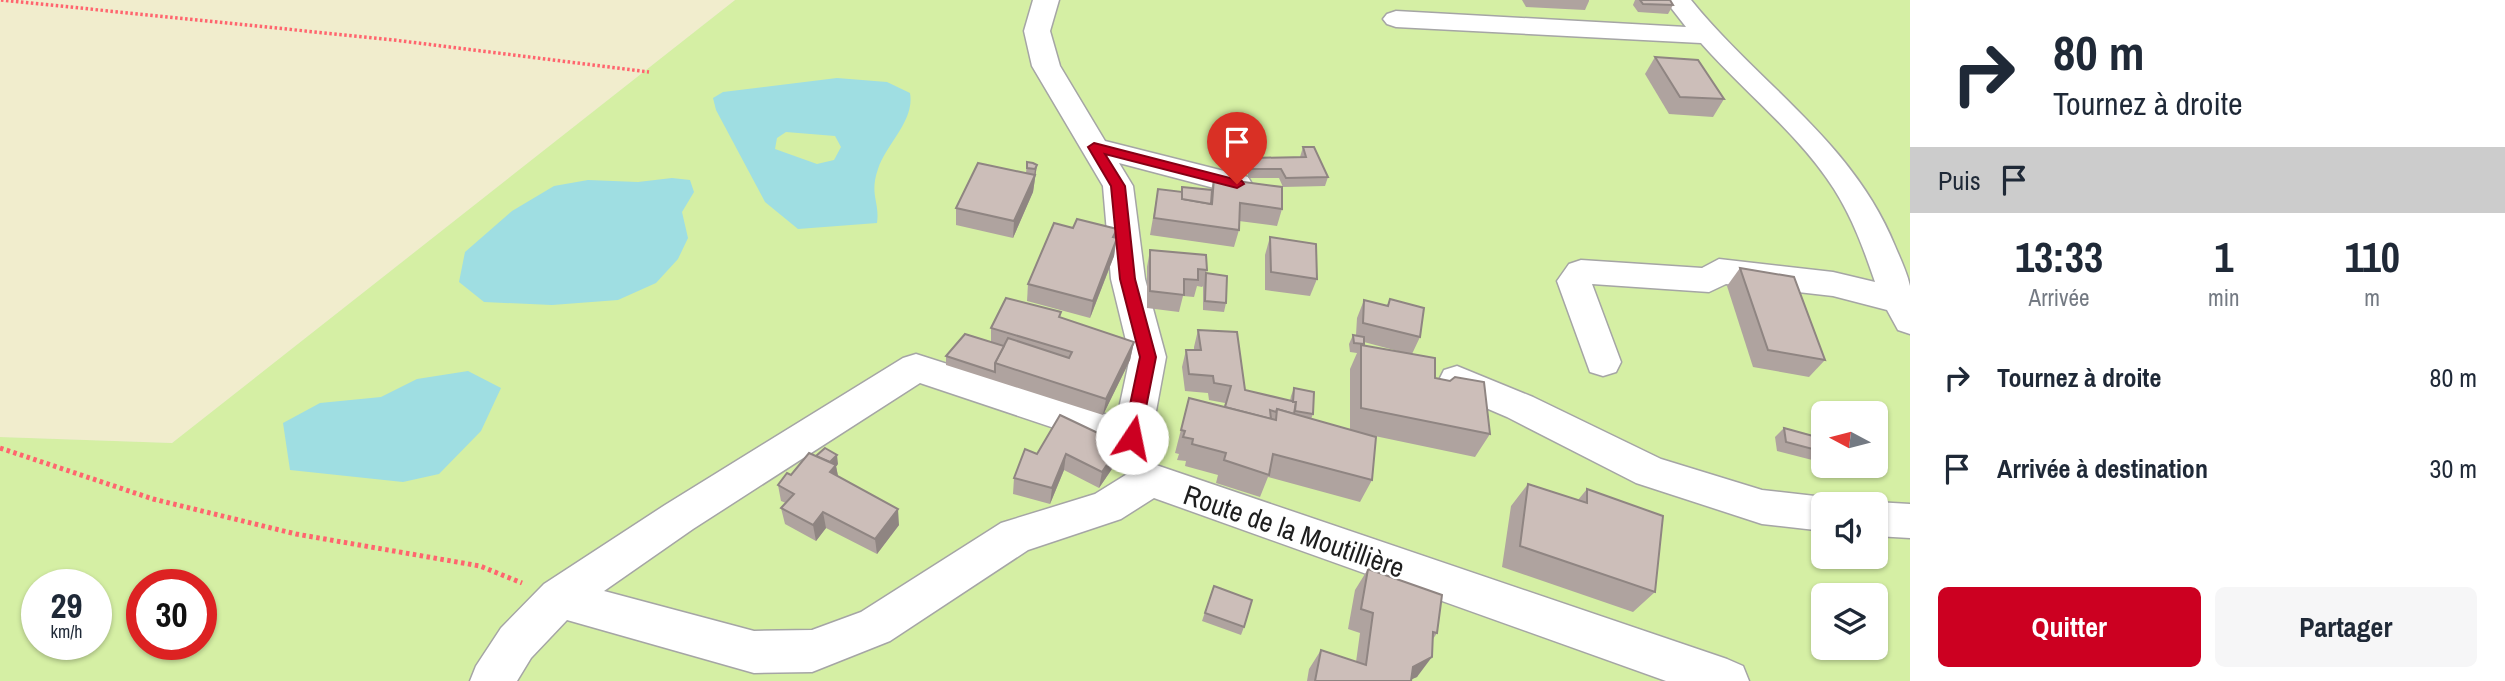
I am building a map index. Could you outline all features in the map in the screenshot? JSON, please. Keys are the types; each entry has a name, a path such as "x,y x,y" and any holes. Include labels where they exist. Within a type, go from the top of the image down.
{"street":[{"path":"559,598 754,652 812,651 874,627 1015,536 1107,507 1150,481 1132,438 1148,357 1128,279 1118,186 1046,66 1037,31 1046,0"},
{"path":"1678,0 1707,36 1797,124 1835,169 1871,227 1904,311"},
{"path":"1396,19 1707,36"},
{"path":"1094,147 1237,184"},
{"path":"1603,362 1574,281 1581,272 1709,280 1719,271 1833,284 1904,311"},
{"path":"492,681 516,643 559,598 679,517 916,368 1132,438"},
{"path":"1457,380 1520,407 1650,472 1762,507 1811,512"},
{"name":"Route de la Moutillière","path":"1150,481 1727,681"},
{"path":"1888,520 1910,522"}],"path":[{"path":"1,0 394,40 649,72"},
{"path":"0,448 179,505 296,534 480,566 559,598"}],"shaded area":[{"path":"0,0 735,0 172,443 0,437"}],"green space":[{"path":"735,0 1910,0 1910,681 0,681 0,437 172,443"}],"water":[{"path":"837,78 887,82 910,93 904,123 882,160 875,178 877,223 798,229 765,202 716,110 713,98 723,92","holes":["786,132 835,136 841,147 834,160 817,164 775,149 777,138"]},
{"path":"672,178 690,180 694,192 682,212 688,238 678,259 656,283 618,300 552,305 484,302 459,282 465,252 512,211 554,186 588,180 638,182"},
{"path":"468,371 501,388 481,431 439,474 403,482 290,470 283,423 320,403 381,397 417,379"}],"building":[{"path":"1640,0 1670,0 1673,5 1643,4"},
{"path":"1655,57 1698,60 1724,99 1680,97"},
{"path":"1303,147 1314,147 1328,177 1286,178 1281,169 1251,169 1250,158 1306,157"},
{"path":"1027,162 1037,165 1035,169 1027,168"},
{"path":"978,163 1035,175 1014,221 956,208"},
{"path":"1214,178 1282,187 1282,209 1240,203 1239,230 1154,218 1158,189 1183,192 1182,199 1212,204"},
{"path":"1182,187 1212,190 1211,204 1182,199"},
{"path":"1077,219 1117,229 1113,237 1117,238 1093,301 1028,284 1054,223 1073,228"},
{"path":"1270,237 1316,244 1317,279 1271,272"},
{"path":"1150,250 1206,255 1207,270 1198,269 1198,280 1184,279 1184,295 1150,291"},
{"path":"1740,268 1794,277 1825,360 1768,350"},
{"path":"1206,273 1227,276 1226,303 1205,301"},
{"path":"1006,298 1061,312 1059,317 1134,342 1106,399 995,363 1008,338 1069,358 1072,352 991,328"},
{"path":"1390,299 1424,308 1420,337 1363,323 1364,300 1388,306"},
{"path":"1198,330 1237,332 1245,390 1296,402 1294,414 1277,409 1276,412 1270,410 1271,419 1225,407 1231,386 1214,383 1213,376 1189,374 1186,350 1201,350"},
{"path":"965,334 1004,346 995,363 995,372 946,356"},
{"path":"1353,335 1364,337 1364,344 1354,343"},
{"path":"1361,345 1435,358 1435,378 1450,381 1455,377 1484,382 1490,434 1361,408"},
{"path":"1294,388 1314,392 1313,414 1295,411"},
{"path":"1189,398 1276,420 1277,409 1376,437 1372,480 1273,454 1269,475 1224,460 1226,453 1192,444 1193,439 1183,437 1185,431 1181,430"},
{"path":"1060,415 1121,444 1102,472 1066,454 1052,488 1014,478 1025,449 1037,454"},
{"path":"1784,428 1811,435 1811,449 1786,442"},
{"path":"825,448 837,455 830,462 816,456"},
{"path":"809,453 836,465 830,472 898,509 875,539 823,512 813,525 781,508 794,494 778,485 787,473 791,475"},
{"path":"1528,484 1587,503 1587,489 1663,516 1655,592 1520,546"},
{"path":"1368,569 1442,595 1437,633 1433,632 1432,657 1413,667 1411,681 1315,681 1321,650 1366,665 1373,613 1361,609"},
{"path":"1214,586 1252,600 1244,627 1205,613"}],"route":[{"path":"1132,438 1148,357 1128,279 1118,186 1094,147 1237,184"}]}
